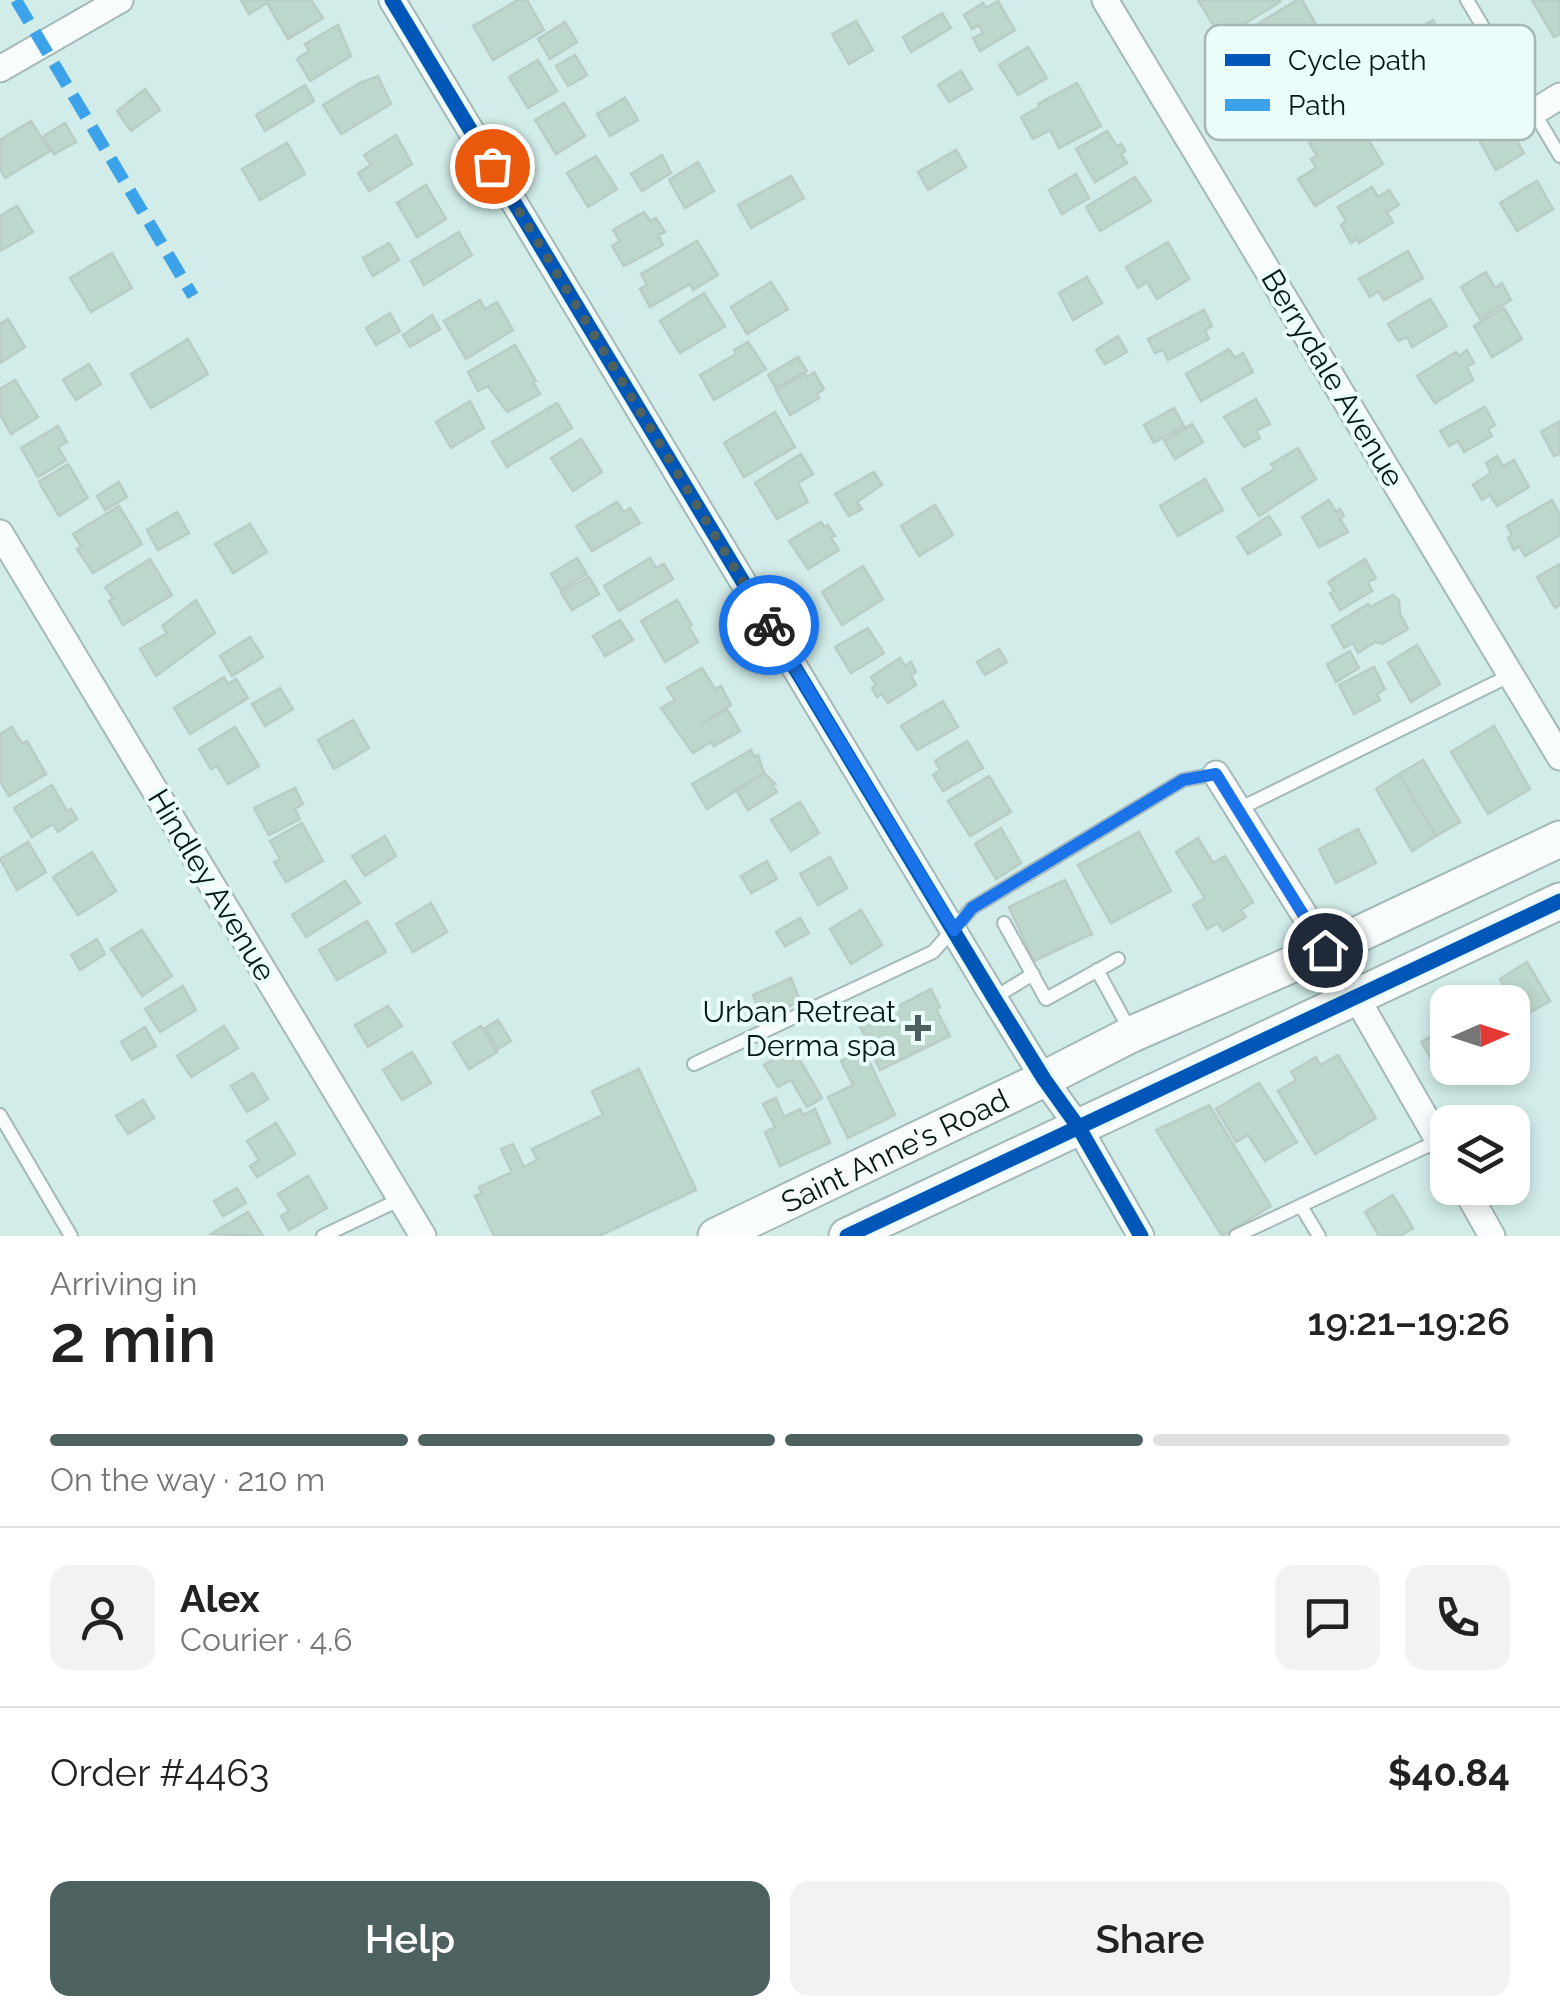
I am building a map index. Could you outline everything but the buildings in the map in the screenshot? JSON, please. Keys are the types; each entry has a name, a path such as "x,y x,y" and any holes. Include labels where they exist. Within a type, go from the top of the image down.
{"main road":[{"name":"Saint Anne's Road","path":"716,1236 1132,1034 1325,950 1560,838"},
{"name":"Saint Anne's Road","path":"848,1236 1560,901"}],"street":[{"path":"0,69 120,0"},
{"path":"392,0 994,998 1044,1080 1079,1128 1142,1236"},
{"name":"Berrydale Avenue","path":"1105,0 1560,757"},
{"path":"1535,111 1560,96"},
{"name":"Hindley Avenue","path":"0,533 423,1236"},
{"path":"1216,774 1356,997 1430,1126"},
{"path":"1475,1205 1492,1236"}],"lane":[{"path":"1466,0 1481,25"},
{"path":"1535,114 1560,156"},
{"path":"1237,810 1511,675"},
{"path":"694,1064 930,954 972,908 1183,780 1216,774"},
{"path":"1004,923 1046,998 1118,958"},
{"path":"1097,970 1132,1034"},
{"path":"994,998 1033,974"},
{"path":"0,1115 71,1236"},
{"path":"1236,1236 1430,1154"},
{"path":"323,1236 401,1199"},
{"path":"1300,1206 1319,1236"}],"marked path":[{"path":"16,0 193,296"}],"cycle path":[{"path":"392,0 1141,1236"},
{"path":"847,1236 1560,901"}],"way so far":[{"path":"492,166 769,625"}],"place":[{"name":"Urban Retreat Derma spa","path":"918,1028"}],"route":[{"path":"769,625 954,930 972,908 1183,780 1216,774 1325,950"}]}
